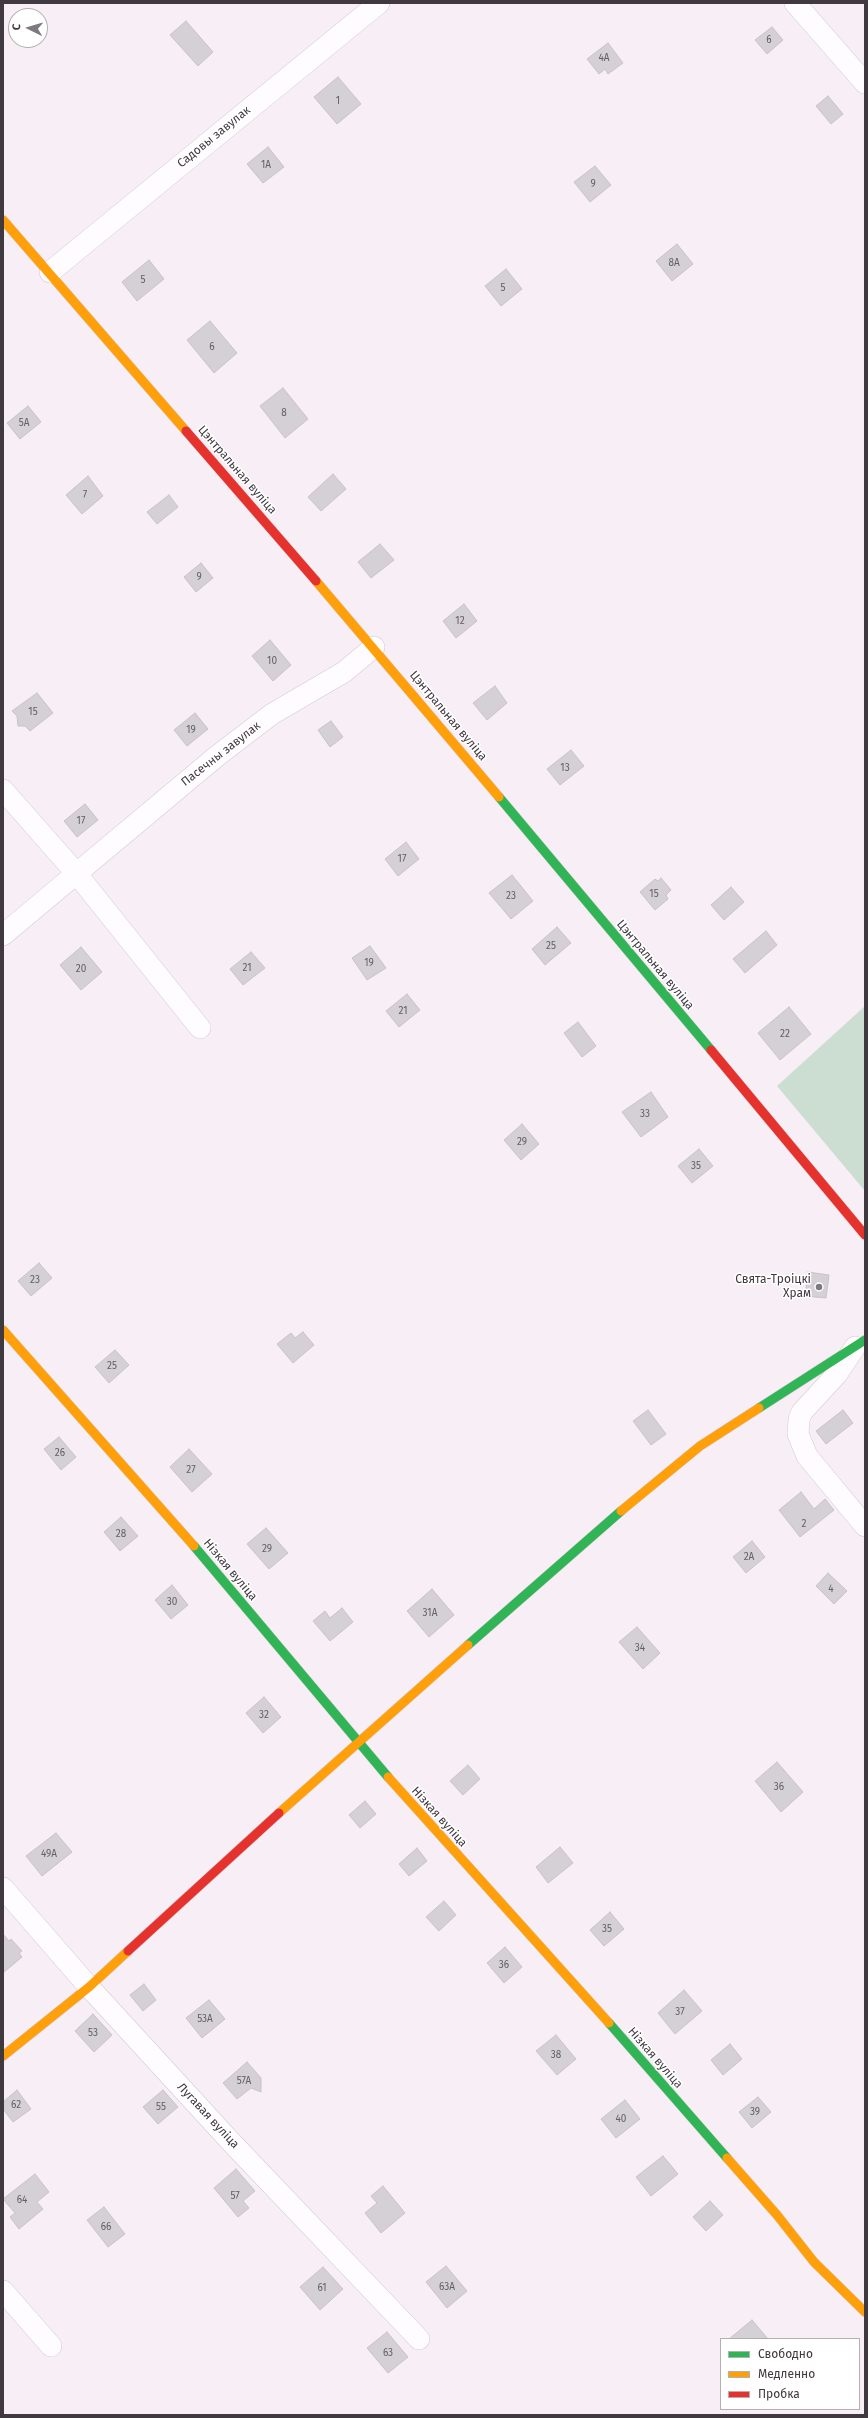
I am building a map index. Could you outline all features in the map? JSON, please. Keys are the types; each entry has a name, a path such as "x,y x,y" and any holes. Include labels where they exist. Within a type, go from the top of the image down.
{"street":[{"name":"Садовы завулак","path":"50,272 379,3"},
{"path":"795,3 865,83"},
{"name":"Цэнтральная вуліца","path":"4,222 50,272 374,647 865,1235"},
{"name":"Пасечны завулак","path":"3,935 217,756 272,714 344,672 374,647"},
{"path":"3,790 76,873 200,1028"},
{"name":"Нізкая вуліца","path":"3,1330 223,1579 357,1742 604,2017 777,2215 814,2262 865,2312"},
{"path":"3,2056 89,1987 357,1742 606,1523 700,1446 860,1343"},
{"path":"860,1343 837,1374 802,1412 799,1419 798,1434 807,1456 865,1526"},
{"name":"Лугавая вуліца","path":"3,1888 89,1987 232,2143 419,2339"},
{"path":"3,2291 50,2346"}],"green space":[{"path":"865,1006 865,1191 777,1086"}],"building":[{"path":"186,21 213,52 198,66 170,35"},
{"path":"772,27 783,40 767,54 755,40"},
{"path":"608,43 623,63 608,74 605,69 599,74 587,59"},
{"path":"338,77 361,104 337,124 314,97"},
{"path":"828,96 843,114 831,124 816,106"},
{"path":"268,147 284,167 263,183 247,164"},
{"path":"595,166 611,185 590,202 574,182"},
{"path":"677,244 693,264 672,281 656,261"},
{"path":"149,260 164,279 137,301 122,282"},
{"path":"506,269 522,289 501,306 485,286"},
{"path":"210,321 237,353 214,373 187,340"},
{"path":"283,388 308,419 285,438 260,406"},
{"path":"28,406 41,422 20,439 7,423"},
{"path":"333,474 346,489 321,511 308,497"},
{"path":"88,476 103,496 82,514 66,495"},
{"path":"169,495 178,507 157,524 147,512"},
{"path":"380,544 394,560 371,578 358,562"},
{"path":"201,563 213,578 196,592 184,577"},
{"path":"464,604 477,621 456,638 443,621"},
{"path":"270,640 291,665 273,681 252,656"},
{"path":"495,686 507,703 487,720 473,703"},
{"path":"37,693 53,713 30,731 25,726 18,726 17,716 12,711"},
{"path":"195,713 208,729 187,746 174,730"},
{"path":"331,721 343,737 330,747 318,730"},
{"path":"571,750 584,766 560,785 547,769"},
{"path":"85,804 98,820 77,837 64,821"},
{"path":"406,842 419,859 398,876 385,859"},
{"path":"512,875 533,901 511,919 489,893"},
{"path":"661,878 671,890 666,895 668,899 655,910 640,892 655,879 658,881"},
{"path":"731,887 744,902 724,920 711,905"},
{"path":"557,927 571,943 545,965 532,949"},
{"path":"766,931 777,945 745,973 733,959"},
{"path":"370,946 386,968 367,980 352,958"},
{"path":"81,947 102,972 81,990 60,965"},
{"path":"251,952 265,968 243,985 230,969"},
{"path":"407,994 420,1010 399,1027 386,1011"},
{"path":"789,1007 811,1034 780,1060 758,1033"},
{"path":"578,1022 596,1046 582,1057 564,1033"},
{"path":"651,1092 668,1117 641,1137 622,1112"},
{"path":"522,1124 539,1144 521,1160 504,1140"},
{"path":"699,1149 713,1166 692,1183 678,1166"},
{"path":"39,1263 52,1278 31,1296 18,1281"},
{"name":"Свята-Троіцкі Храм","path":"808,1272 829,1275 826,1298 805,1296"},
{"path":"303,1332 314,1345 293,1363 277,1344 291,1333 295,1338"},
{"path":"115,1350 129,1365 109,1383 95,1367"},
{"path":"648,1410 666,1434 651,1445 633,1421"},
{"path":"843,1410 853,1423 826,1444 816,1431"},
{"path":"59,1437 76,1457 61,1470 44,1449"},
{"path":"189,1449 212,1474 192,1492 170,1467"},
{"path":"801,1492 814,1509 825,1499 834,1510 800,1537 779,1510"},
{"path":"121,1517 138,1536 120,1551 104,1532"},
{"path":"266,1528 288,1553 269,1569 247,1544"},
{"path":"752,1541 765,1557 746,1573 733,1557"},
{"path":"828,1573 847,1591 834,1604 816,1586"},
{"path":"172,1585 188,1605 171,1619 155,1600"},
{"path":"432,1589 454,1615 429,1637 407,1611"},
{"path":"342,1608 353,1622 330,1641 313,1621 325,1611 330,1618"},
{"path":"637,1627 660,1653 643,1669 619,1642"},
{"path":"264,1697 281,1717 263,1733 246,1713"},
{"path":"777,1762 803,1792 781,1812 755,1781"},
{"path":"468,1765 480,1779 463,1795 450,1781"},
{"path":"365,1801 376,1814 360,1828 349,1815"},
{"path":"56,1833 72,1852 42,1876 26,1856"},
{"path":"560,1847 573,1863 548,1883 536,1867"},
{"path":"417,1848 427,1861 409,1876 399,1864"},
{"path":"444,1901 456,1915 439,1931 426,1917"},
{"path":"610,1912 624,1929 604,1946 590,1930"},
{"path":"3,1934 9,1941 11,1939 22,1951 19,1953 22,1957 3,1973"},
{"path":"505,1947 522,1967 504,1983 487,1963"},
{"path":"144,1984 156,2000 143,2011 130,1995"},
{"path":"684,1990 702,2011 675,2034 658,2013"},
{"path":"209,2000 225,2019 202,2038 186,2018"},
{"path":"93,2014 112,2035 94,2052 75,2031"},
{"path":"556,2035 576,2059 557,2075 536,2051"},
{"path":"730,2044 742,2059 723,2075 711,2060"},
{"path":"247,2062 261,2078 261,2092 251,2088 237,2099 223,2083"},
{"path":"17,2090 31,2109 13,2122 3,2109 3,2102"},
{"path":"163,2090 178,2107 158,2124 143,2107"},
{"path":"758,2097 771,2112 752,2128 739,2112"},
{"path":"625,2100 640,2119 616,2138 601,2119"},
{"path":"663,2156 678,2174 651,2196 636,2177"},
{"path":"236,2169 255,2191 243,2201 249,2208 238,2217 214,2188"},
{"path":"35,2174 49,2192 37,2202 43,2209 19,2229 10,2217 15,2213 3,2199"},
{"path":"383,2186 405,2213 381,2233 365,2213 377,2203 371,2196"},
{"path":"710,2201 723,2215 706,2231 693,2217"},
{"path":"104,2207 125,2234 108,2247 87,2220"},
{"path":"446,2266 467,2291 447,2308 426,2282"},
{"path":"323,2267 343,2289 320,2310 300,2287"},
{"path":"752,2320 767,2338 730,2338"},
{"path":"387,2332 408,2357 388,2373 367,2348"}],"traffic: fast":[{"path":"499,797 711,1050"},
{"path":"759,1408 865,1340"},
{"path":"468,1645 621,1511"},
{"path":"194,1546 388,1777"},
{"path":"609,2023 727,2158"}],"traffic: slow":[{"path":"3,220 186,431"},
{"path":"316,581 499,797"},
{"path":"3,1330 194,1546"},
{"path":"621,1511 700,1446 759,1408"},
{"path":"279,1813 468,1645"},
{"path":"388,1777 609,2023"},
{"path":"3,2056 89,1987 128,1951"},
{"path":"727,2158 777,2215 814,2262 865,2312"}],"traffic: jam":[{"path":"186,431 316,581"},
{"path":"711,1050 865,1235"},
{"path":"128,1951 279,1813"}],"place":[{"name":"Свята-Троіцкі Храм","path":"819,1287"}]}
